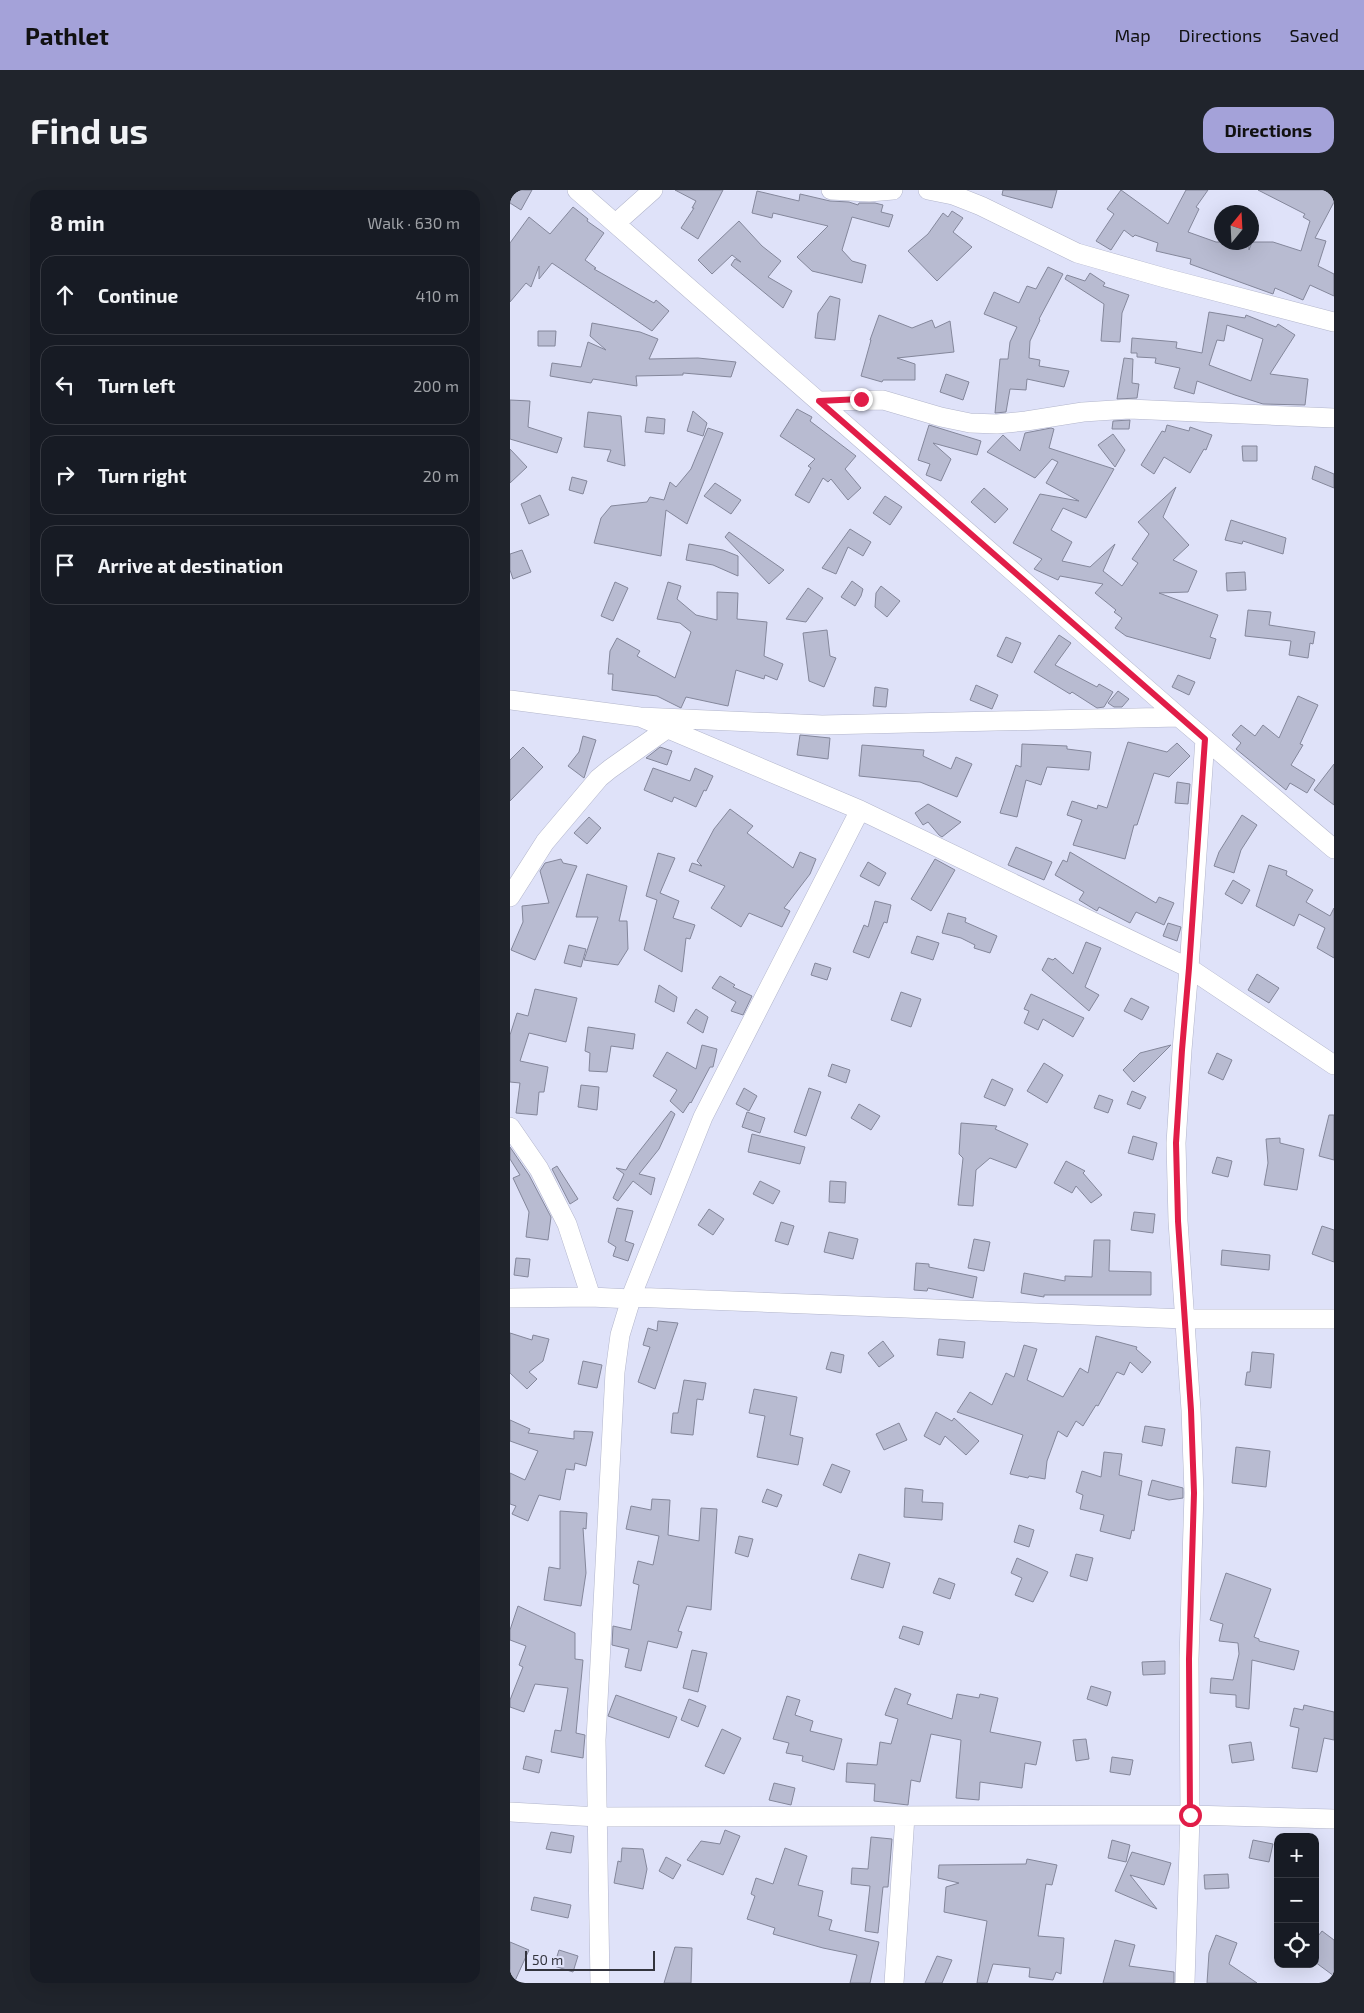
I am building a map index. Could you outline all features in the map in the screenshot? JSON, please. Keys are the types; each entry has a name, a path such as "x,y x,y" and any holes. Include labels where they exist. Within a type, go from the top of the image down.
{"street":[{"path":"577,190 1179,717 1334,849"},
{"path":"616,223 653,190"},
{"path":"831,190 862,192 893,190"},
{"path":"928,190 953,195 981,206 1086,256 1334,322"},
{"path":"819,401 883,400 970,423 998,424 1026,422 1083,412 1129,409 1334,418"},
{"path":"510,700 640,716 822,725 1179,717"},
{"path":"640,716 860,810 1189,968 1334,1065"},
{"path":"510,897 545,842 599,778 668,728"},
{"path":"1185,1983 1190,1815 1189,1659 1194,1493 1191,1410 1178,1221 1176,1143 1205,739"},
{"path":"600,1983 596,1740 615,1372 620,1335 631,1298 703,1117 860,810"},
{"path":"510,1127 539,1169 567,1224 591,1296"},
{"path":"510,1298 591,1296 1185,1319 1334,1319"},
{"path":"510,1812 598,1818 1190,1815 1334,1819"},
{"path":"894,1983 906,1816"}],"building":[{"path":"510,190 532,190 521,210 510,203"},
{"path":"675,190 723,190 698,239 681,228 694,208 692,208 696,201"},
{"path":"1003,190 1057,190 1052,208 1002,195"},
{"path":"1121,190 1168,224 1186,190 1208,190 1196,207 1199,209 1188,232 1214,241 1214,250 1259,250 1259,242 1273,242 1301,251 1310,221 1303,217 1305,214 1258,190 1334,190 1334,202 1315,238 1326,241 1318,266 1334,274 1334,296 1310,285 1303,300 1275,288 1273,294 1190,264 1191,259 1156,251 1158,243 1135,235 1133,237 1124,230 1111,250 1096,241 1114,214 1107,209"},
{"path":"757,191 799,201 800,194 858,205 859,203 875,203 883,205 881,212 893,215 889,227 852,217 842,250 852,261 866,265 862,283 812,271 797,257 828,226 773,213 772,218 752,213"},
{"path":"573,207 588,219 587,221 604,233 585,260 596,268 594,269 654,303 656,300 669,311 652,331 552,263 539,279 539,266 531,287 526,283 510,302 510,243 529,217 550,234"},
{"path":"952,211 963,218 953,232 972,247 937,281 908,251 928,234 943,213 948,217"},
{"path":"739,221 762,246 781,261 768,277 792,291 783,308 731,265 735,259 741,262 732,255 712,274 698,260"},
{"path":"1048,267 1063,274 1039,319 1030,341 1029,358 1040,360 1039,366 1069,371 1064,387 1027,379 1026,390 1010,389 1006,412 995,413 1000,359 1008,359 1010,342 1017,327 984,314 994,292 1019,303 1027,286 1036,289"},
{"path":"1090,273 1105,283 1103,286 1129,295 1122,313 1120,342 1101,341 1104,304 1065,279 1067,275 1085,281"},
{"path":"830,296 840,299 835,340 815,338 818,313"},
{"path":"1209,312 1245,318 1246,315 1276,327 1278,324 1295,335 1270,374 1308,379 1305,405 1263,404 1197,381 1194,394 1174,388 1180,368 1155,363 1156,358 1137,357 1137,353 1131,353 1132,338 1177,342 1176,348 1202,353","holes":["1227,325 1263,339 1251,381 1209,365 1217,340 1224,341"]},
{"path":"879,315 912,328 932,320 935,328 950,321 954,352 897,358 915,364 915,380 883,380 882,382 861,376 870,340"},
{"path":"592,323 640,332 658,339 649,359 698,358 736,362 731,377 683,373 683,375 636,376 637,386 593,379 591,383 550,376 552,363 581,367 588,342 606,350 590,336"},
{"path":"538,331 556,331 555,346 538,346"},
{"path":"1124,358 1133,359 1132,383 1139,384 1137,398 1117,399"},
{"path":"946,374 969,382 963,400 940,392"},
{"path":"510,400 530,401 528,427 562,438 557,453 510,439"},
{"path":"797,409 812,417 810,421 856,456 845,469 861,488 848,500 831,479 828,482 823,478 809,503 795,495 811,468 808,466 815,459 780,436"},
{"path":"693,411 707,423 703,436 687,431"},
{"path":"588,412 621,416 625,466 607,461 611,450 584,447"},
{"path":"647,417 665,419 664,434 645,432"},
{"path":"1130,420 1129,429 1112,429 1113,421"},
{"path":"929,425 981,441 977,455 933,443 951,459 941,481 926,475 930,464 918,460"},
{"path":"1167,425 1189,431 1190,427 1212,435 1206,450 1204,449 1190,473 1164,457 1154,474 1141,465 1162,431 1165,432"},
{"path":"708,428 723,433 687,524 666,510 661,556 594,543 601,518 611,506 647,502 650,497 664,500 670,482 676,487 691,469"},
{"path":"1054,429 1049,448 1114,469 1086,518 1063,508 1051,530 1072,542 1062,561 1090,567 1115,544 1103,571 1122,586 1138,563 1132,559 1149,534 1138,522 1176,487 1163,517 1189,545 1173,560 1197,571 1188,592 1159,593 1218,615 1210,637 1216,639 1210,659 1126,636 1115,628 1122,618 1114,612 1116,610 1095,593 1103,584 1060,576 1058,580 1034,569 1042,559 1013,543 1040,494 1079,501 1046,483 1058,462 1052,459 1035,478 987,452 1003,435 1020,451 1025,433"},
{"path":"1113,434 1125,450 1115,467 1098,445"},
{"path":"1242,446 1257,446 1257,461 1243,461"},
{"path":"510,449 527,467 510,483"},
{"path":"1315,466 1334,474 1334,488 1312,479"},
{"path":"572,477 587,481 583,494 569,490"},
{"path":"715,483 741,500 731,514 704,496"},
{"path":"984,488 1008,509 995,523 971,502"},
{"path":"540,495 549,515 529,524 521,504"},
{"path":"885,496 902,507 890,525 873,513"},
{"path":"1231,520 1286,538 1283,554 1243,541 1242,544 1225,540"},
{"path":"850,529 871,542 863,556 848,547 836,574 822,568"},
{"path":"729,532 784,570 769,584 725,537"},
{"path":"689,544 723,550 738,556 738,576 713,565 686,560"},
{"path":"522,550 531,572 513,579 510,570 510,554"},
{"path":"1245,572 1246,590 1227,591 1226,573"},
{"path":"852,581 863,589 855,606 841,597"},
{"path":"615,582 628,588 613,621 601,616"},
{"path":"668,582 681,586 677,599 696,615 717,620 717,592 738,593 737,619 767,622 764,656 783,664 777,680 765,675 764,679 736,670 728,706 686,697 681,708 657,696 612,690 613,674 608,674 610,651 617,638 640,651 637,656 675,678 691,632 680,623 657,619"},
{"path":"881,586 900,601 887,617 875,607 876,593"},
{"path":"808,588 823,598 806,622 786,619"},
{"path":"1248,610 1271,612 1269,625 1315,632 1313,644 1310,643 1308,658 1289,655 1291,641 1245,636"},
{"path":"827,630 830,656 836,658 824,687 809,681 803,633"},
{"path":"1059,635 1071,643 1055,665 1097,687 1099,684 1113,692 1104,707 1097,708 1034,672"},
{"path":"1006,637 1021,643 1012,663 997,656"},
{"path":"1178,675 1195,682 1189,695 1172,687"},
{"path":"976,685 998,695 992,709 970,700"},
{"path":"875,687 888,689 886,707 873,706"},
{"path":"1118,691 1129,699 1122,707 1114,707 1108,703"},
{"path":"1298,696 1318,705 1300,744 1303,745 1291,765 1315,780 1307,793 1290,783 1286,790 1236,749 1241,743 1232,735 1241,725 1255,736 1263,725 1279,738"},
{"path":"800,735 830,738 828,759 797,755"},
{"path":"583,736 596,740 584,778 568,766 579,752"},
{"path":"1128,742 1167,752 1177,743 1190,756 1169,777 1154,773 1137,825 1134,825 1125,859 1073,845 1082,820 1067,815 1072,801 1097,809 1098,805 1107,808"},
{"path":"1022,744 1067,746 1067,749 1091,752 1089,770 1047,767 1041,785 1026,780 1017,817 1000,813 1016,765 1021,767"},
{"path":"862,745 924,750 923,756 951,769 956,757 972,764 957,797 920,782 859,776"},
{"path":"523,747 543,767 510,801 510,760"},
{"path":"660,747 672,751 667,765 646,758"},
{"path":"1334,764 1334,805 1314,790"},
{"path":"653,768 690,781 695,768 713,776 696,807 674,797 672,802 644,790"},
{"path":"1177,782 1190,784 1188,804 1175,803"},
{"path":"928,804 961,822 942,837 928,822 923,825 915,813"},
{"path":"730,809 753,826 747,833 793,868 800,852 816,859 810,874 784,908 790,911 782,927 749,913 741,927 711,908 725,886 689,871 692,863 702,866 697,861 714,829"},
{"path":"1242,815 1257,825 1241,850 1234,873 1214,866 1219,852"},
{"path":"589,817 601,828 587,844 574,833"},
{"path":"1016,847 1052,862 1044,880 1008,865"},
{"path":"1070,852 1156,903 1159,897 1174,903 1164,925 1136,912 1130,923 1099,907 1097,911 1079,900 1084,892 1055,875 1063,860 1067,862"},
{"path":"658,853 675,858 660,893 679,901 673,918 695,925 690,939 686,938 682,972 644,950 657,900 646,896"},
{"path":"561,859 563,863 577,866 535,960 511,950 523,922 522,906 549,903 540,871 545,863"},
{"path":"935,859 955,870 931,911 911,899"},
{"path":"868,862 886,873 879,886 860,876"},
{"path":"1269,865 1287,871 1286,875 1313,890 1306,902 1330,916 1334,908 1334,958 1317,948 1325,928 1299,914 1294,926 1256,906"},
{"path":"587,874 627,886 619,921 627,921 628,949 618,965 584,960 598,917 576,917"},
{"path":"1233,880 1250,890 1242,904 1225,894"},
{"path":"875,901 891,905 887,923 884,922 869,958 853,952 864,925 868,927"},
{"path":"948,913 966,918 965,922 997,936 990,953 974,948 975,945 961,938 942,933"},
{"path":"1168,923 1181,927 1177,941 1163,936"},
{"path":"917,936 939,943 933,960 911,953"},
{"path":"1086,942 1101,948 1085,987 1099,995 1089,1011 1042,970 1048,958 1053,960 1055,958 1073,974"},
{"path":"569,945 586,949 581,967 564,963"},
{"path":"815,963 831,968 827,980 811,975"},
{"path":"1257,974 1279,988 1269,1003 1248,990"},
{"path":"720,976 735,985 733,987 752,996 743,1015 731,1011 736,1002 712,988"},
{"path":"659,985 677,997 674,1012 655,1002"},
{"path":"535,989 577,998 566,1042 529,1033 520,1061 548,1067 544,1092 539,1092 537,1115 516,1113 520,1083 510,1082 510,1035 517,1013 528,1016"},
{"path":"901,992 921,999 911,1027 891,1020"},
{"path":"1031,994 1084,1018 1073,1037 1043,1019 1038,1030 1024,1023 1029,1011 1024,1009"},
{"path":"1131,998 1149,1007 1142,1020 1124,1011"},
{"path":"696,1009 708,1017 703,1033 687,1023"},
{"path":"588,1027 635,1034 633,1049 611,1046 607,1072 589,1071 590,1053 585,1051"},
{"path":"702,1045 717,1049 713,1067 710,1067 691,1103 683,1113 670,1101 677,1090 653,1076 667,1052 696,1069"},
{"path":"1171,1045 1134,1082 1123,1070 1140,1053"},
{"path":"1217,1053 1232,1060 1223,1080 1208,1073"},
{"path":"1044,1063 1063,1075 1047,1103 1027,1091"},
{"path":"832,1064 850,1070 846,1083 828,1076"},
{"path":"992,1079 1013,1089 1005,1106 984,1097"},
{"path":"581,1085 599,1087 597,1110 578,1107"},
{"path":"744,1088 757,1096 749,1111 736,1104"},
{"path":"809,1088 821,1092 806,1136 794,1132"},
{"path":"1132,1091 1146,1097 1140,1109 1127,1104"},
{"path":"1099,1095 1113,1100 1108,1113 1094,1108"},
{"path":"859,1104 880,1116 871,1130 851,1118"},
{"path":"671,1111 675,1114 659,1149 639,1174 655,1178 651,1195 633,1181 618,1201 613,1198 624,1174 616,1168 626,1170"},
{"path":"747,1112 765,1118 760,1133 742,1127"},
{"path":"1329,1115 1334,1115 1334,1160 1319,1156"},
{"path":"961,1123 997,1126 995,1129 1028,1144 1016,1168 990,1158 976,1170 973,1206 958,1205 963,1158 959,1154"},
{"path":"752,1134 805,1147 800,1164 748,1152"},
{"path":"1133,1136 1157,1143 1153,1160 1128,1153"},
{"path":"1280,1138 1280,1143 1304,1149 1297,1190 1264,1185 1268,1163 1266,1139"},
{"path":"510,1147 529,1175 551,1217 548,1240 526,1237 529,1212 513,1178 520,1175 510,1159"},
{"path":"1217,1157 1232,1161 1228,1177 1212,1173"},
{"path":"1066,1161 1085,1171 1083,1173 1102,1195 1091,1203 1076,1186 1072,1193 1054,1183"},
{"path":"557,1166 578,1199 570,1204 552,1169"},
{"path":"760,1181 780,1191 773,1204 753,1194"},
{"path":"830,1181 846,1182 845,1203 829,1202"},
{"path":"617,1208 633,1211 625,1241 634,1244 628,1261 613,1256 616,1247 608,1242"},
{"path":"709,1209 724,1219 713,1235 698,1225"},
{"path":"1134,1212 1155,1214 1153,1233 1131,1230"},
{"path":"781,1222 794,1226 788,1245 775,1241"},
{"path":"1322,1226 1334,1230 1334,1262 1312,1254"},
{"path":"829,1232 858,1239 853,1259 824,1252"},
{"path":"974,1239 990,1242 984,1271 968,1268"},
{"path":"1094,1240 1110,1240 1109,1271 1151,1272 1151,1295 1044,1295 1044,1297 1021,1293 1024,1273 1065,1281 1065,1276 1092,1277"},
{"path":"1222,1250 1270,1255 1269,1270 1221,1265"},
{"path":"516,1258 530,1259 528,1277 514,1275"},
{"path":"916,1263 929,1264 929,1267 977,1277 973,1298 928,1288 927,1291 914,1290"},
{"path":"658,1321 678,1323 655,1389 638,1382 650,1347 643,1345 648,1328 657,1331"},
{"path":"510,1333 532,1340 533,1335 549,1339 543,1361 529,1372 537,1379 527,1389 510,1373"},
{"path":"1096,1336 1137,1347 1136,1349 1151,1362 1142,1373 1130,1362 1124,1375 1117,1372 1098,1406 1096,1405 1083,1426 1076,1421 1067,1437 1058,1431 1047,1461 1045,1479 1010,1474 1023,1435 957,1412 970,1392 992,1405 1006,1373 1014,1377 1024,1345 1037,1349 1027,1380 1063,1397 1080,1368 1088,1373"},
{"path":"939,1339 965,1342 963,1358 937,1355"},
{"path":"883,1341 894,1356 879,1367 868,1353"},
{"path":"831,1352 844,1355 841,1373 826,1369"},
{"path":"1252,1352 1274,1354 1271,1388 1245,1385 1247,1372 1250,1372"},
{"path":"583,1361 602,1365 597,1388 578,1384"},
{"path":"684,1380 706,1383 703,1400 697,1399 693,1435 671,1433 673,1413 678,1413"},
{"path":"754,1389 797,1397 790,1435 803,1438 798,1465 757,1457 765,1416 749,1413"},
{"path":"936,1412 952,1421 954,1418 979,1441 966,1455 945,1436 940,1445 924,1436"},
{"path":"510,1420 530,1429 528,1433 574,1439 574,1431 593,1432 586,1466 575,1463 574,1470 566,1469 560,1500 539,1495 528,1521 512,1514 516,1506 510,1504 510,1473 525,1480 538,1451 510,1441"},
{"path":"899,1423 907,1440 884,1450 876,1434"},
{"path":"1145,1426 1165,1429 1162,1446 1142,1442"},
{"path":"1236,1447 1270,1451 1266,1487 1232,1483"},
{"path":"1104,1452 1122,1454 1119,1475 1142,1481 1134,1531 1132,1530 1130,1539 1100,1531 1104,1515 1080,1509 1083,1495 1076,1492 1082,1471 1101,1477"},
{"path":"832,1464 850,1471 841,1493 823,1485"},
{"path":"1152,1480 1183,1488 1183,1498 1169,1500 1148,1495"},
{"path":"905,1488 923,1490 922,1502 943,1503 942,1520 904,1517"},
{"path":"767,1489 782,1495 777,1507 762,1502"},
{"path":"652,1499 670,1500 668,1535 699,1541 701,1508 717,1509 711,1610 687,1606 678,1631 682,1632 677,1648 648,1641 641,1671 625,1667 629,1649 612,1645 613,1626 631,1630 639,1585 633,1583 638,1561 653,1565 659,1536 626,1529 631,1506 651,1510"},
{"path":"560,1511 587,1513 586,1529 583,1528 586,1573 581,1606 544,1600 549,1567 560,1569"},
{"path":"1019,1525 1034,1530 1029,1547 1014,1542"},
{"path":"739,1536 753,1539 748,1557 735,1553"},
{"path":"859,1554 890,1563 883,1588 851,1579"},
{"path":"1076,1554 1093,1558 1087,1581 1070,1576"},
{"path":"1017,1558 1048,1572 1033,1602 1015,1595 1022,1578 1011,1573"},
{"path":"1226,1573 1271,1589 1254,1637 1259,1639 1259,1641 1299,1651 1294,1670 1252,1660 1249,1709 1236,1707 1236,1695 1210,1693 1211,1678 1233,1680 1239,1654 1238,1643 1219,1641 1223,1624 1210,1620"},
{"path":"939,1578 955,1584 950,1599 933,1593"},
{"path":"518,1606 575,1633 575,1659 583,1660 576,1733 585,1735 583,1758 551,1752 555,1730 561,1731 568,1688 535,1684 524,1712 510,1707 510,1700 523,1667 519,1665 526,1646 510,1640 510,1630"},
{"path":"903,1626 923,1632 919,1645 899,1638"},
{"path":"692,1650 707,1653 698,1692 683,1688"},
{"path":"1165,1661 1165,1674 1143,1675 1142,1662"},
{"path":"1091,1686 1111,1692 1107,1706 1087,1699"},
{"path":"895,1688 911,1694 907,1704 952,1719 957,1694 979,1698 980,1694 998,1698 990,1732 1041,1742 1036,1765 1025,1763 1022,1788 980,1782 979,1800 956,1798 961,1740 931,1734 920,1782 911,1780 908,1805 874,1801 875,1784 846,1782 847,1763 877,1765 880,1742 891,1744 898,1719 885,1715"},
{"path":"616,1695 677,1717 669,1738 608,1716"},
{"path":"787,1696 800,1700 795,1715 813,1721 810,1731 842,1739 834,1770 802,1761 803,1756 786,1753 789,1743 773,1739"},
{"path":"689,1699 706,1706 698,1727 681,1720"},
{"path":"1304,1705 1334,1712 1334,1740 1324,1738 1317,1772 1292,1768 1299,1728 1290,1726 1294,1708 1303,1710"},
{"path":"722,1729 741,1738 724,1774 705,1766"},
{"path":"1086,1739 1089,1759 1076,1761 1073,1740"},
{"path":"1251,1742 1254,1760 1232,1763 1229,1745"},
{"path":"526,1756 542,1760 539,1773 523,1769"},
{"path":"1112,1757 1133,1760 1130,1775 1110,1772"},
{"path":"774,1783 795,1788 791,1805 769,1800"},
{"path":"725,1830 740,1836 723,1875 687,1860 701,1841 720,1844"},
{"path":"551,1832 574,1836 571,1853 546,1849"},
{"path":"871,1837 892,1839 888,1887 883,1887 878,1933 865,1931 870,1886 851,1884 852,1868 868,1869"},
{"path":"1112,1840 1130,1845 1126,1862 1108,1858"},
{"path":"1253,1840 1273,1844 1269,1862 1249,1858"},
{"path":"622,1848 643,1849 647,1869 643,1889 614,1883 618,1861 621,1862"},
{"path":"785,1848 807,1856 798,1885 823,1891 818,1916 832,1920 829,1930 879,1942 870,1983 850,1983 857,1955 773,1934 775,1928 747,1919 755,1896 751,1894 756,1878 773,1884"},
{"path":"1132,1852 1171,1863 1164,1885 1130,1875 1157,1909 1115,1891"},
{"path":"666,1857 681,1865 673,1879 659,1871"},
{"path":"1027,1859 1057,1865 1052,1885 1046,1884 1038,1936 1064,1938 1061,1974 1056,1972 1053,1980 1029,1977 1030,1968 993,1964 987,1983 977,1983 987,1921 944,1912 946,1887 959,1883 938,1878 939,1865 1026,1864"},
{"path":"1228,1874 1229,1888 1205,1889 1204,1875"},
{"path":"534,1897 571,1905 568,1918 531,1910"},
{"path":"1322,1931 1334,1940 1334,1976 1319,1965 1319,1935"},
{"path":"1216,1935 1237,1943 1229,1964 1257,1983 1207,1983 1209,1953"},
{"path":"1115,1940 1135,1945 1129,1966 1174,1972 1174,1983 1103,1983"},
{"path":"510,1942 529,1950 514,1983 510,1983"},
{"path":"675,1947 692,1948 691,1983 664,1983"},
{"path":"559,1950 578,1956 573,1972 554,1966"},
{"path":"937,1956 952,1960 942,1983 925,1983"}],"route":[{"path":"861,399 819,401 1205,739 1176,1143 1178,1221 1191,1410 1194,1493 1189,1659 1190,1815"}]}
